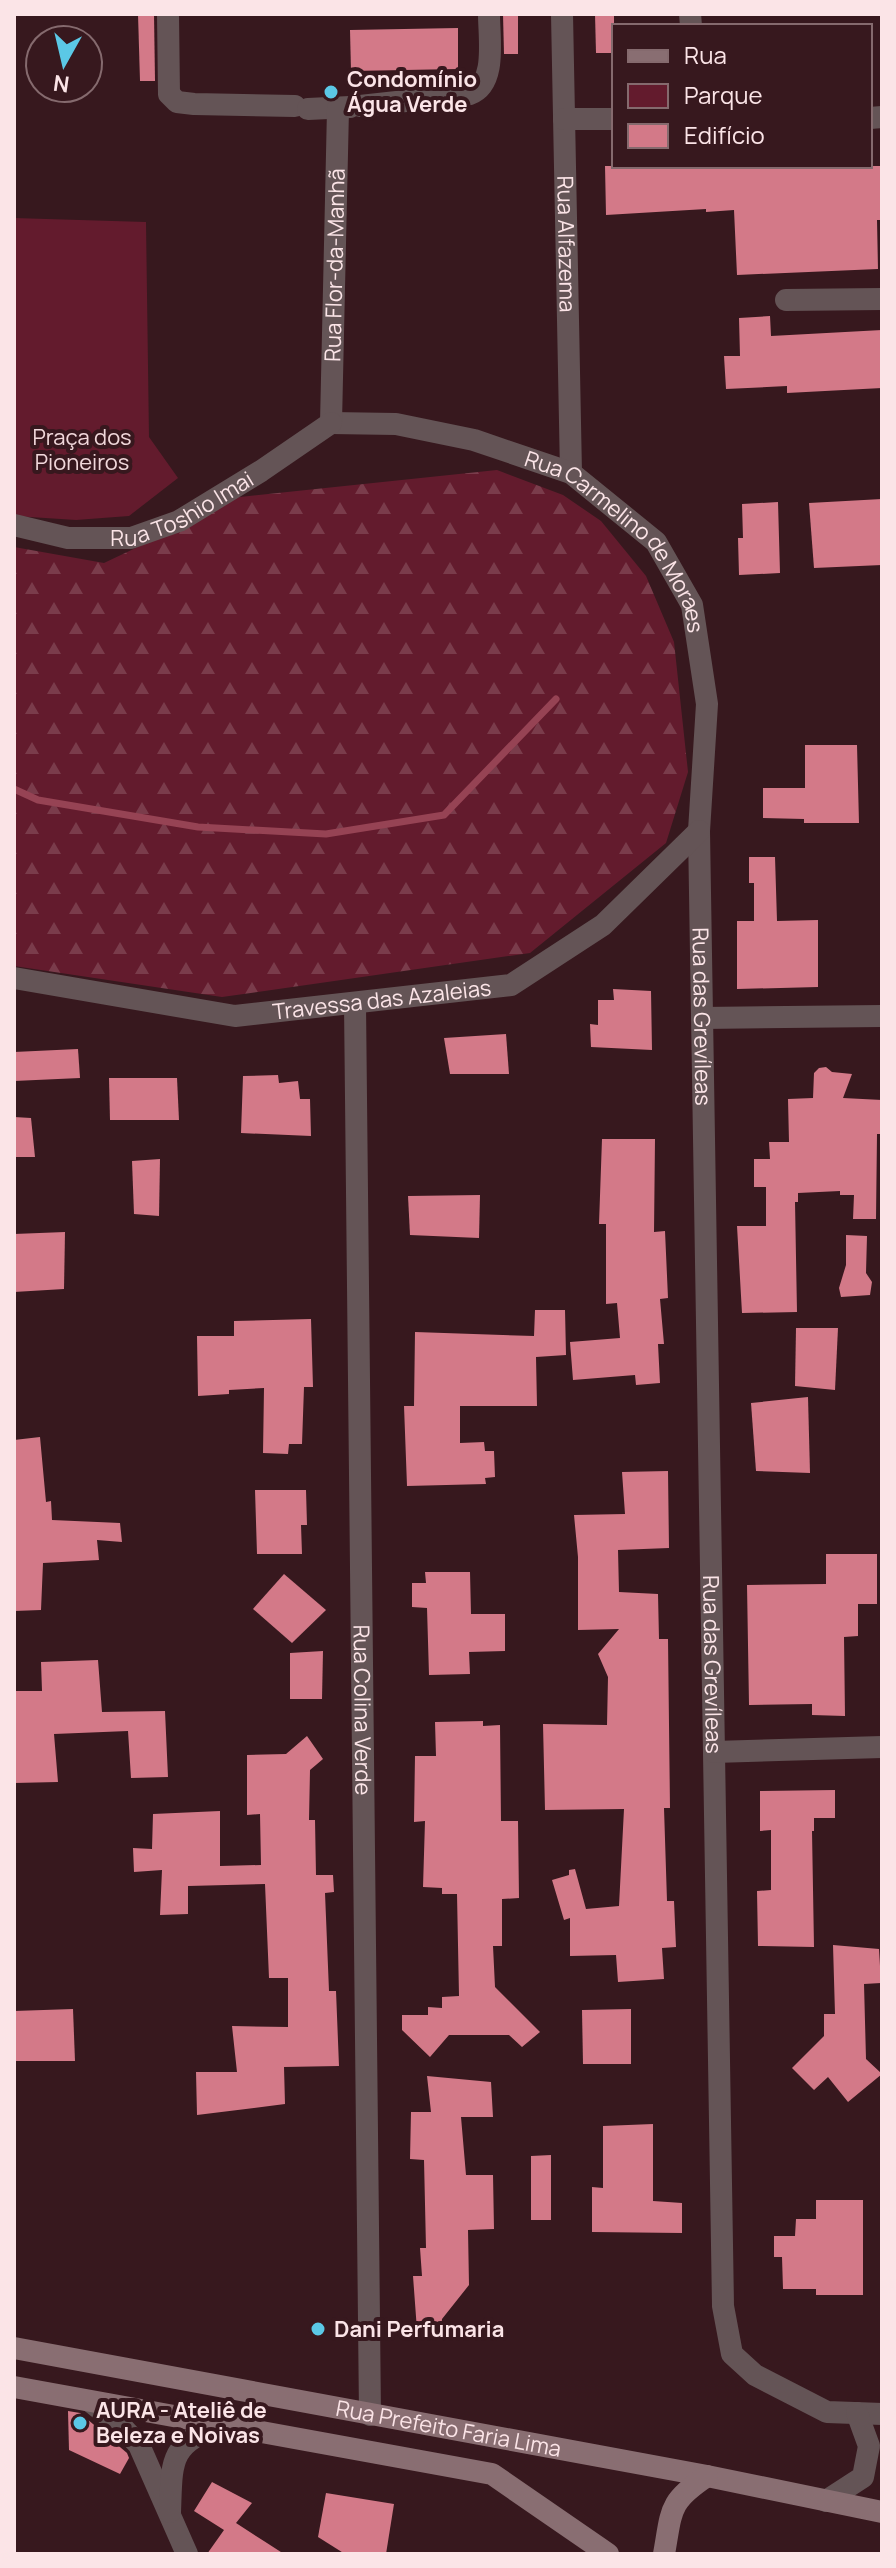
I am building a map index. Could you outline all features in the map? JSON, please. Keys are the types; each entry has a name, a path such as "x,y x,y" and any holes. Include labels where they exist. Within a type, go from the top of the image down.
{"main road":[{"name":"Rua Prefeito Faria Lima","path":"14,2348 707,2476 882,2512"},
{"name":"Rua Prefeito Faria Lima","path":"14,2387 492,2474 608,2554"},
{"path":"664,2554 672,2509 684,2492 707,2476"}],"street":[{"path":"168,14 169,94 177,102 302,108 350,108 478,91 484,86 488,74 489,14"},
{"name":"Rua Alfazema","path":"562,14 571,473"},
{"name":"Rua Flor-da-Manhã","path":"331,423 350,108"},
{"path":"564,119 612,119"},
{"path":"786,300 882,299"},
{"name":"Rua Carmelino de Moraes","path":"331,423 396,424 474,440 571,473 656,542 692,605 707,704 699,831"},
{"name":"Rua Toshio Imai","path":"14,525 68,538 131,538 179,521 261,471 331,423"},
{"name":"Travessa das Azaleias","path":"14,978 235,1016 511,985 603,925 699,831"},
{"name":"Rua das Grevíleas","path":"699,831 723,2306 732,2354 755,2375 827,2412 882,2414"},
{"name":"Rua Colina Verde","path":"355,1004 370,2415"},
{"path":"702,1018 882,1016"},
{"path":"714,1752 882,1747"},
{"path":"91,2402 139,2445 187,2554"},
{"path":"826,2501 863,2477 869,2446 857,2413"},
{"path":"170,2517 172,2470 179,2450 196,2434 220,2426"}],"green space":[{"name":"Praça dos Pioneiros","path":"14,218 146,222 149,437 178,478 129,516 76,520 14,516"},
{"path":"497,470 563,495 601,521 646,576 674,642 688,772 666,843 530,953 222,997 14,966 14,547 104,563 201,517 231,498"}],"building":[{"path":"138,14 154,14 155,81 140,81"},
{"path":"503,14 518,14 518,54 504,54"},
{"path":"595,14 614,14 612,53 596,53"},
{"path":"458,28 458,69 351,71 350,30"},
{"path":"605,166 882,166 882,220 877,220 878,269 737,275 734,210 606,215"},
{"path":"770,316 771,336 882,330 882,388 787,393 787,386 726,389 724,356 740,356 739,318"},
{"path":"882,499 882,565 814,568 809,503"},
{"path":"778,502 780,573 739,575 738,538 743,538 742,504"},
{"path":"805,745 857,745 859,823 804,823 804,819 763,818 763,788 805,788"},
{"path":"749,857 775,857 777,921 818,920 818,987 737,989 737,921 754,921 754,883 749,883"},
{"path":"613,989 651,991 652,1050 591,1047 590,1024 598,1025 598,1000 614,1000"},
{"path":"506,1034 509,1074 450,1074 444,1038"},
{"path":"78,1049 80,1078 14,1081 14,1052"},
{"path":"826,1067 832,1072 852,1074 843,1098 882,1100 882,1134 877,1134 876,1219 853,1219 854,1195 840,1195 840,1191 798,1193 798,1202 795,1202 797,1312 742,1313 737,1226 766,1226 766,1187 754,1187 754,1159 770,1159 769,1142 789,1142 788,1099 813,1098 814,1073"},
{"path":"278,1075 279,1083 298,1081 300,1099 310,1099 311,1136 241,1133 243,1076"},
{"path":"109,1078 177,1078 179,1120 110,1120"},
{"path":"14,1117 31,1118 35,1157 14,1157"},
{"path":"602,1139 655,1139 654,1232 665,1231 668,1298 660,1299 664,1344 658,1344 660,1383 636,1385 635,1375 573,1380 570,1342 620,1338 617,1303 606,1304 606,1224 599,1224"},
{"path":"160,1159 159,1216 134,1214 132,1161"},
{"path":"480,1195 479,1238 410,1235 408,1196"},
{"path":"65,1232 64,1289 14,1292 14,1234"},
{"path":"846,1235 867,1236 866,1273 872,1282 870,1295 841,1297 839,1288 846,1265"},
{"path":"535,1310 565,1310 566,1355 536,1357 537,1406 460,1406 460,1443 484,1442 485,1451 494,1451 495,1477 485,1478 486,1484 407,1486 404,1406 414,1406 415,1332 534,1336"},
{"path":"311,1319 313,1387 304,1387 302,1444 289,1444 288,1454 263,1453 264,1388 198,1396 197,1336 234,1336 234,1321"},
{"path":"796,1328 838,1328 835,1390 795,1386"},
{"path":"808,1397 810,1473 756,1471 751,1403"},
{"path":"40,1437 46,1502 51,1501 52,1520 120,1523 122,1542 97,1540 99,1560 43,1563 41,1610 14,1611 14,1440"},
{"path":"668,1471 669,1548 618,1550 619,1592 658,1594 659,1639 668,1639 670,1808 664,1808 667,1901 674,1901 676,1947 662,1948 664,1979 618,1982 616,1955 570,1956 570,1918 564,1920 552,1880 569,1875 569,1870 575,1869 586,1909 619,1906 624,1809 545,1810 543,1724 607,1725 608,1677 598,1654 619,1629 578,1630 578,1557 574,1515 625,1514 622,1472"},
{"path":"255,1490 306,1490 307,1525 301,1525 302,1554 257,1554"},
{"path":"826,1554 877,1554 877,1604 858,1604 858,1636 844,1637 845,1716 812,1715 812,1704 749,1705 747,1585 826,1584"},
{"path":"425,1572 470,1572 471,1614 505,1614 505,1651 469,1652 470,1674 429,1675 427,1608 412,1607 412,1583 426,1583"},
{"path":"284,1574 326,1610 292,1643 253,1609"},
{"path":"323,1651 322,1699 290,1699 290,1653"},
{"path":"98,1660 102,1712 165,1711 168,1777 131,1778 128,1731 54,1734 58,1782 14,1783 14,1691 42,1691 41,1662"},
{"path":"483,1721 483,1726 500,1725 501,1821 518,1821 519,1898 502,1899 502,1946 493,1946 495,1987 540,2032 522,2047 509,2035 449,2035 430,2057 402,2030 402,2015 428,2015 428,2007 442,2008 442,1997 459,1996 457,1894 442,1894 442,1888 423,1887 425,1821 414,1822 415,1756 436,1756 435,1722"},
{"path":"307,1736 323,1759 310,1770 309,1820 315,1820 316,1875 333,1875 334,1892 325,1893 329,1991 336,1991 339,2066 284,2067 285,2104 197,2115 196,2072 237,2072 232,2026 288,2027 288,1978 269,1978 265,1884 188,1886 188,1914 160,1915 162,1870 134,1872 133,1848 152,1849 153,1814 220,1811 220,1866 261,1865 260,1814 247,1815 247,1755 286,1754"},
{"path":"835,1790 835,1818 814,1818 812,1831 814,1947 758,1946 757,1891 771,1890 771,1830 760,1831 760,1791"},
{"path":"833,1945 879,1949 881,1983 864,1984 866,2059 882,2074 848,2102 828,2077 814,2090 792,2068 824,2036 824,2014 835,2014"},
{"path":"73,2009 75,2061 14,2061 14,2011"},
{"path":"631,2009 631,2064 583,2064 582,2010"},
{"path":"427,2076 491,2082 493,2117 461,2117 466,2175 493,2175 494,2229 468,2230 469,2285 442,2319 441,2330 417,2330 413,2276 422,2276 420,2248 426,2248 424,2160 410,2159 411,2112 431,2112"},
{"path":"653,2124 653,2201 682,2203 682,2233 592,2232 592,2187 603,2188 603,2126"},
{"path":"551,2155 551,2220 531,2220 531,2156"},
{"path":"816,2200 863,2200 863,2295 816,2295 816,2289 783,2289 782,2257 774,2257 774,2236 795,2236 796,2219 816,2219"},
{"name":"AURA - Ateliê de Beleza e Noivas","path":"68,2411 80,2413 127,2453 129,2458 120,2474 69,2450"},
{"path":"212,2482 252,2503 236,2523 284,2554 207,2554 224,2530 194,2511"},
{"path":"326,2493 394,2504 386,2554 345,2554 318,2537"}],"waterway":[{"path":"14,789 38,800 198,827 326,834 444,815 556,699"}],"place":[{"name":"Condomínio Água Verde","path":"331,92"},
{"name":"Dani Perfumaria","path":"318,2329"},
{"name":"AURA - Ateliê de Beleza e Noivas","path":"80,2423"}]}
